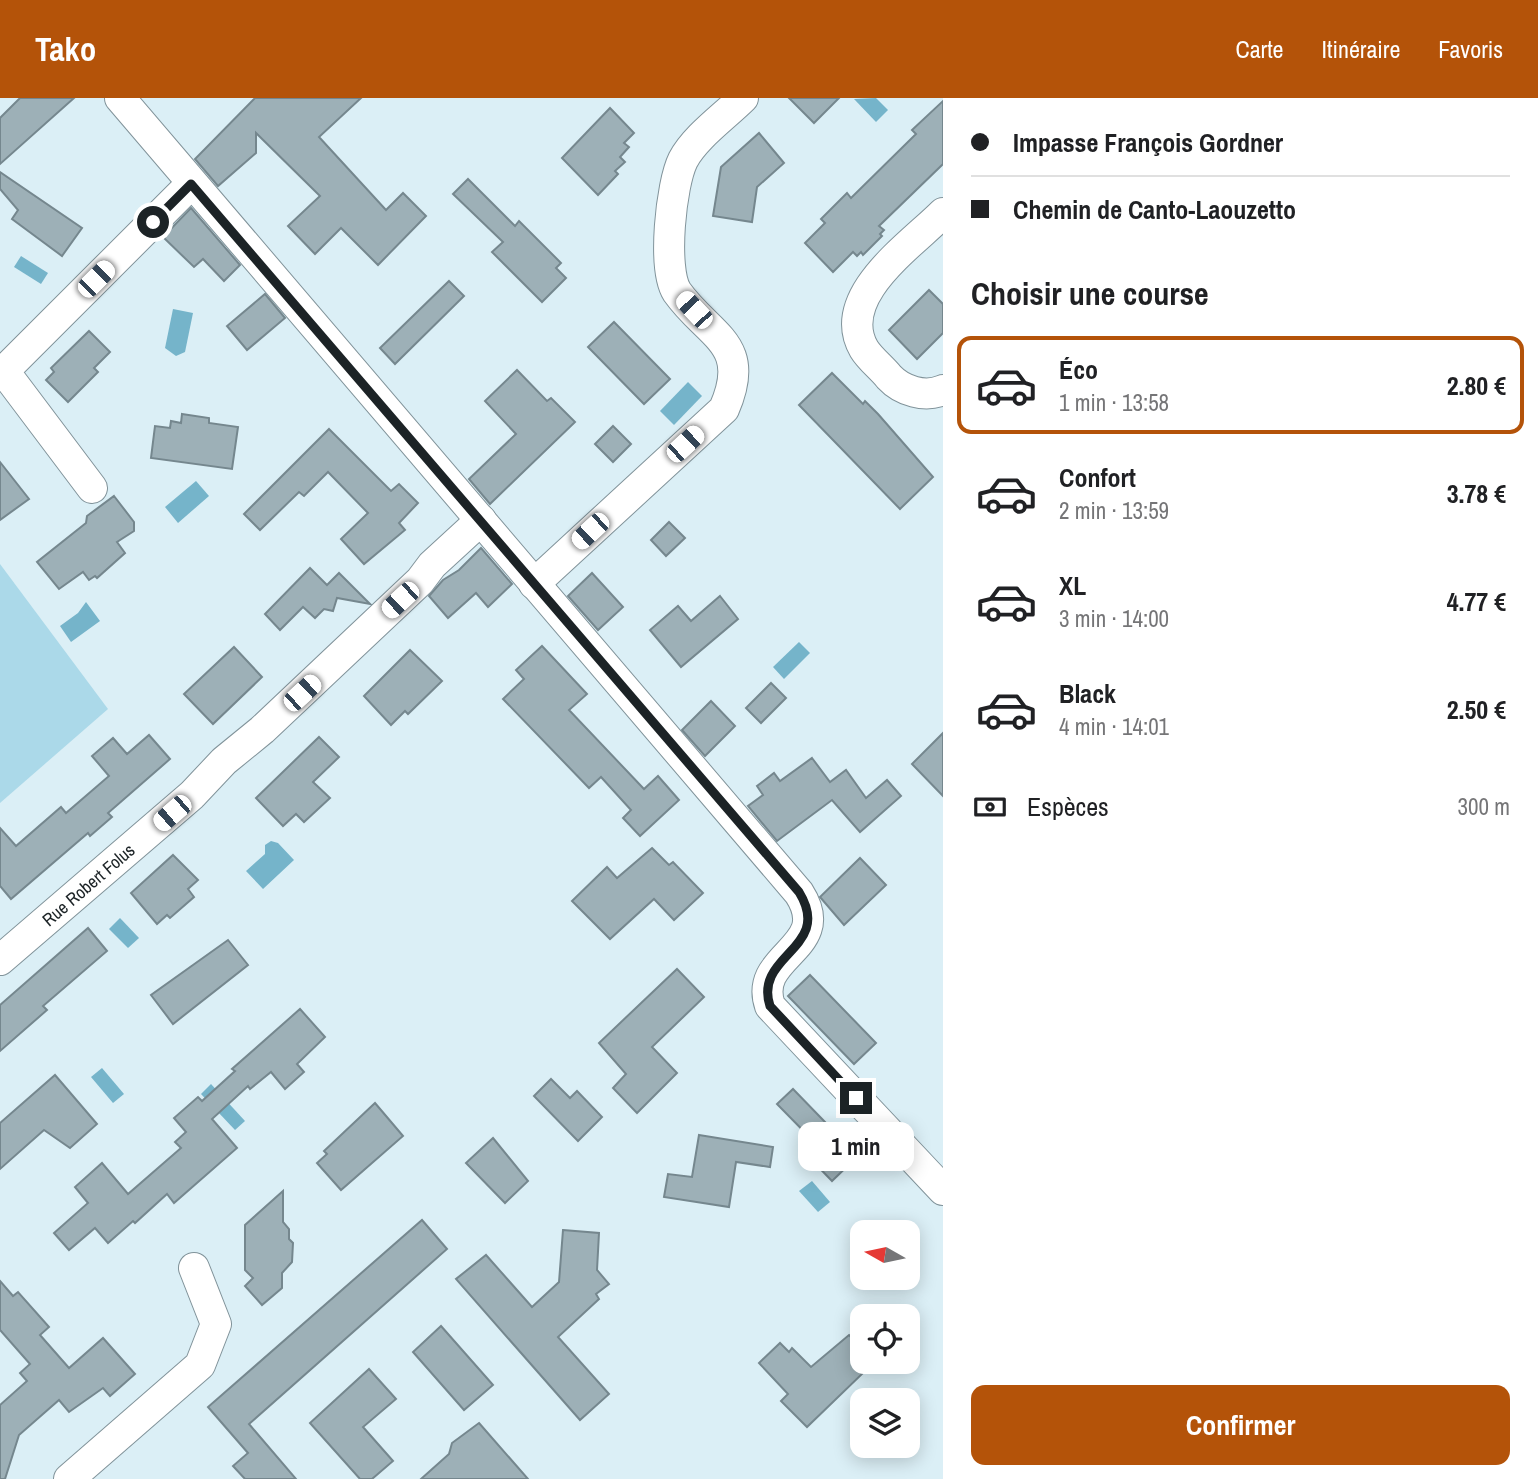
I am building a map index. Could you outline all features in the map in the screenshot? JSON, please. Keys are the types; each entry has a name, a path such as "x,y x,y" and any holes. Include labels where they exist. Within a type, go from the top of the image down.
{"street":[{"path":"120,98 799,892 808,908 809,924 803,939 767,980 766,993 770,1006 943,1190"},
{"path":"534,584 724,409 733,387 735,365 728,346 677,292 669,274 667,256 678,175 684,159 743,98"},
{"path":"92,488 4,371 191,184"},
{"path":"943,213 866,289 857,309 857,330 864,350 893,381 910,391 927,394 943,390"},
{"name":"Rue Robert Folus","path":"0,960 192,795 224,761 262,730 481,520"},
{"path":"69,1479 200,1364 216,1324 194,1268"}],"shaded area":[{"path":"876,98 888,110 876,122 854,99"},
{"path":"21,256 48,273 41,284 14,267"},
{"path":"173,309 193,313 185,352 176,356 165,348"},
{"path":"688,382 702,396 674,425 660,411"},
{"path":"196,481 209,496 178,523 165,507"},
{"path":"0,564 108,709 0,803"},
{"path":"86,602 100,621 71,642 60,626 78,613"},
{"path":"799,642 810,653 784,679 773,667"},
{"path":"271,841 278,843 294,860 263,889 246,871 265,854 265,845"},
{"path":"120,918 139,938 128,948 109,929"},
{"path":"102,1068 124,1094 113,1103 91,1077"},
{"path":"211,1084 245,1121 235,1130 201,1094"},
{"path":"812,1181 830,1202 818,1212 799,1191"}],"building":[{"path":"20,98 74,98 0,164 0,118"},
{"path":"255,98 361,98 319,137 386,210 403,193 426,216 378,265 341,228 315,254 288,226 320,196 256,133 256,153 218,186 195,159"},
{"path":"789,98 839,98 814,123"},
{"path":"943,101 943,164 879,226 884,230 880,234 882,236 863,255 861,252 857,256 853,252 833,272 805,243 825,223 821,219 847,193 851,198 916,134 912,130"},
{"path":"610,108 634,133 624,143 629,147 620,157 625,162 615,171 618,174 598,195 562,158"},
{"path":"759,133 784,163 757,187 752,222 713,216 721,167"},
{"path":"0,172 82,228 62,256 12,219 18,210 0,189"},
{"path":"468,179 515,226 519,221 561,263 556,268 566,278 542,302 492,252 503,242 453,194"},
{"path":"191,208 240,265 224,281 203,259 194,267 163,237"},
{"path":"449,281 464,296 395,364 380,348"},
{"path":"929,290 943,304 943,333 917,359 889,330"},
{"path":"265,294 285,318 247,350 227,326"},
{"path":"614,322 670,379 644,404 588,347"},
{"path":"89,331 110,352 94,368 98,372 68,402 46,380 54,372 51,368"},
{"path":"517,370 547,401 551,398 575,422 490,504 469,479 516,434 485,401"},
{"path":"832,373 863,404 865,401 878,414 933,477 900,509 799,405"},
{"path":"182,414 209,418 209,423 238,427 232,469 151,458 155,426 170,428 171,421 181,423"},
{"path":"613,426 631,444 613,462 595,444"},
{"path":"329,429 391,491 399,484 418,503 399,523 405,530 364,564 341,539 368,513 328,472 304,496 299,492 260,530 244,514"},
{"path":"0,462 29,499 0,520"},
{"path":"114,496 134,522 134,531 117,542 125,553 97,578 95,576 89,580 83,572 59,589 37,562 86,523 87,516"},
{"path":"669,522 685,538 666,556 651,540"},
{"path":"481,548 512,584 488,607 476,593 448,618 429,596 443,580 459,570"},
{"path":"310,568 327,585 339,573 370,604 337,598 333,611 324,609 315,618 303,607 280,630 265,614"},
{"path":"592,573 623,607 598,630 568,596"},
{"path":"720,596 738,619 681,667 650,630 678,606 691,621"},
{"path":"542,646 587,694 569,710 644,789 658,776 679,800 640,836 623,818 631,810 601,777 589,788 503,699 524,679 516,670"},
{"path":"234,647 262,677 213,724 184,694"},
{"path":"410,650 442,681 408,714 405,711 391,725 364,696"},
{"path":"771,683 786,698 761,723 746,708"},
{"path":"711,701 735,726 705,756 682,730"},
{"path":"943,733 943,796 912,764"},
{"path":"149,735 170,759 108,813 112,817 90,836 88,833 11,899 0,886 0,828 16,846 61,807 66,813 109,776 92,756 113,738 127,754"},
{"path":"319,737 339,757 313,782 330,798 304,822 296,814 283,826 256,798"},
{"path":"812,758 830,782 846,770 866,798 887,780 901,796 860,832 832,800 777,841 748,806 763,795 757,786 774,773 780,781"},
{"path":"652,848 669,865 673,862 703,893 674,920 654,899 610,939 572,901 607,867 617,878"},
{"path":"173,855 198,880 188,889 194,897 170,918 167,915 157,924 131,893"},
{"path":"860,858 886,885 844,925 820,897"},
{"path":"88,928 107,951 43,1006 47,1010 0,1051 0,1005"},
{"path":"228,940 248,965 173,1024 151,995"},
{"path":"677,969 704,997 652,1047 677,1073 637,1113 613,1088 626,1074 599,1043"},
{"path":"810,975 876,1043 854,1064 788,996"},
{"path":"300,1009 325,1037 297,1064 304,1072 285,1089 271,1072 250,1089 248,1086 212,1119 237,1148 174,1203 167,1194 108,1243 95,1228 69,1250 54,1233 88,1203 75,1187 102,1163 128,1194 181,1148 175,1142 186,1132 174,1118 198,1097 202,1101 235,1071 232,1069"},
{"path":"55,1075 97,1124 70,1148 44,1130 0,1169 0,1123"},
{"path":"551,1079 570,1098 577,1091 602,1117 578,1141 534,1096"},
{"path":"793,1089 858,1156 832,1181 804,1152 827,1155 777,1104"},
{"path":"375,1103 403,1136 341,1190 317,1163 327,1154 324,1151"},
{"path":"699,1135 773,1147 770,1167 736,1162 729,1207 664,1197 668,1174 692,1177"},
{"path":"493,1138 528,1181 505,1203 466,1163"},
{"path":"283,1191 283,1222 289,1229 289,1239 293,1243 292,1262 282,1273 282,1288 262,1305 245,1286 253,1278 245,1270 245,1225"},
{"path":"422,1220 447,1249 249,1424 296,1479 245,1479 233,1466 248,1453 208,1407"},
{"path":"563,1230 599,1233 597,1270 609,1284 596,1294 599,1299 558,1337 609,1394 580,1420 456,1279 486,1255 532,1307 559,1282"},
{"path":"0,1281 13,1296 18,1292 49,1327 40,1335 69,1368 103,1338 135,1374 110,1396 103,1388 69,1412 59,1400 19,1435 5,1479 0,1479 0,1405 27,1381 20,1373 30,1364 0,1330"},
{"path":"441,1326 493,1385 464,1410 413,1352"},
{"path":"849,1335 850,1374 862,1374 807,1427 781,1401 788,1394 759,1363 780,1343 789,1352 792,1348 811,1367"},
{"path":"369,1369 396,1399 363,1427 393,1461 372,1479 360,1479 310,1423"},
{"path":"479,1423 528,1479 421,1479 449,1454 452,1443"}],"route":[{"path":"153,222 191,184 799,892 808,908 809,924 803,939 767,980 766,993 770,1006 856,1098"}]}
